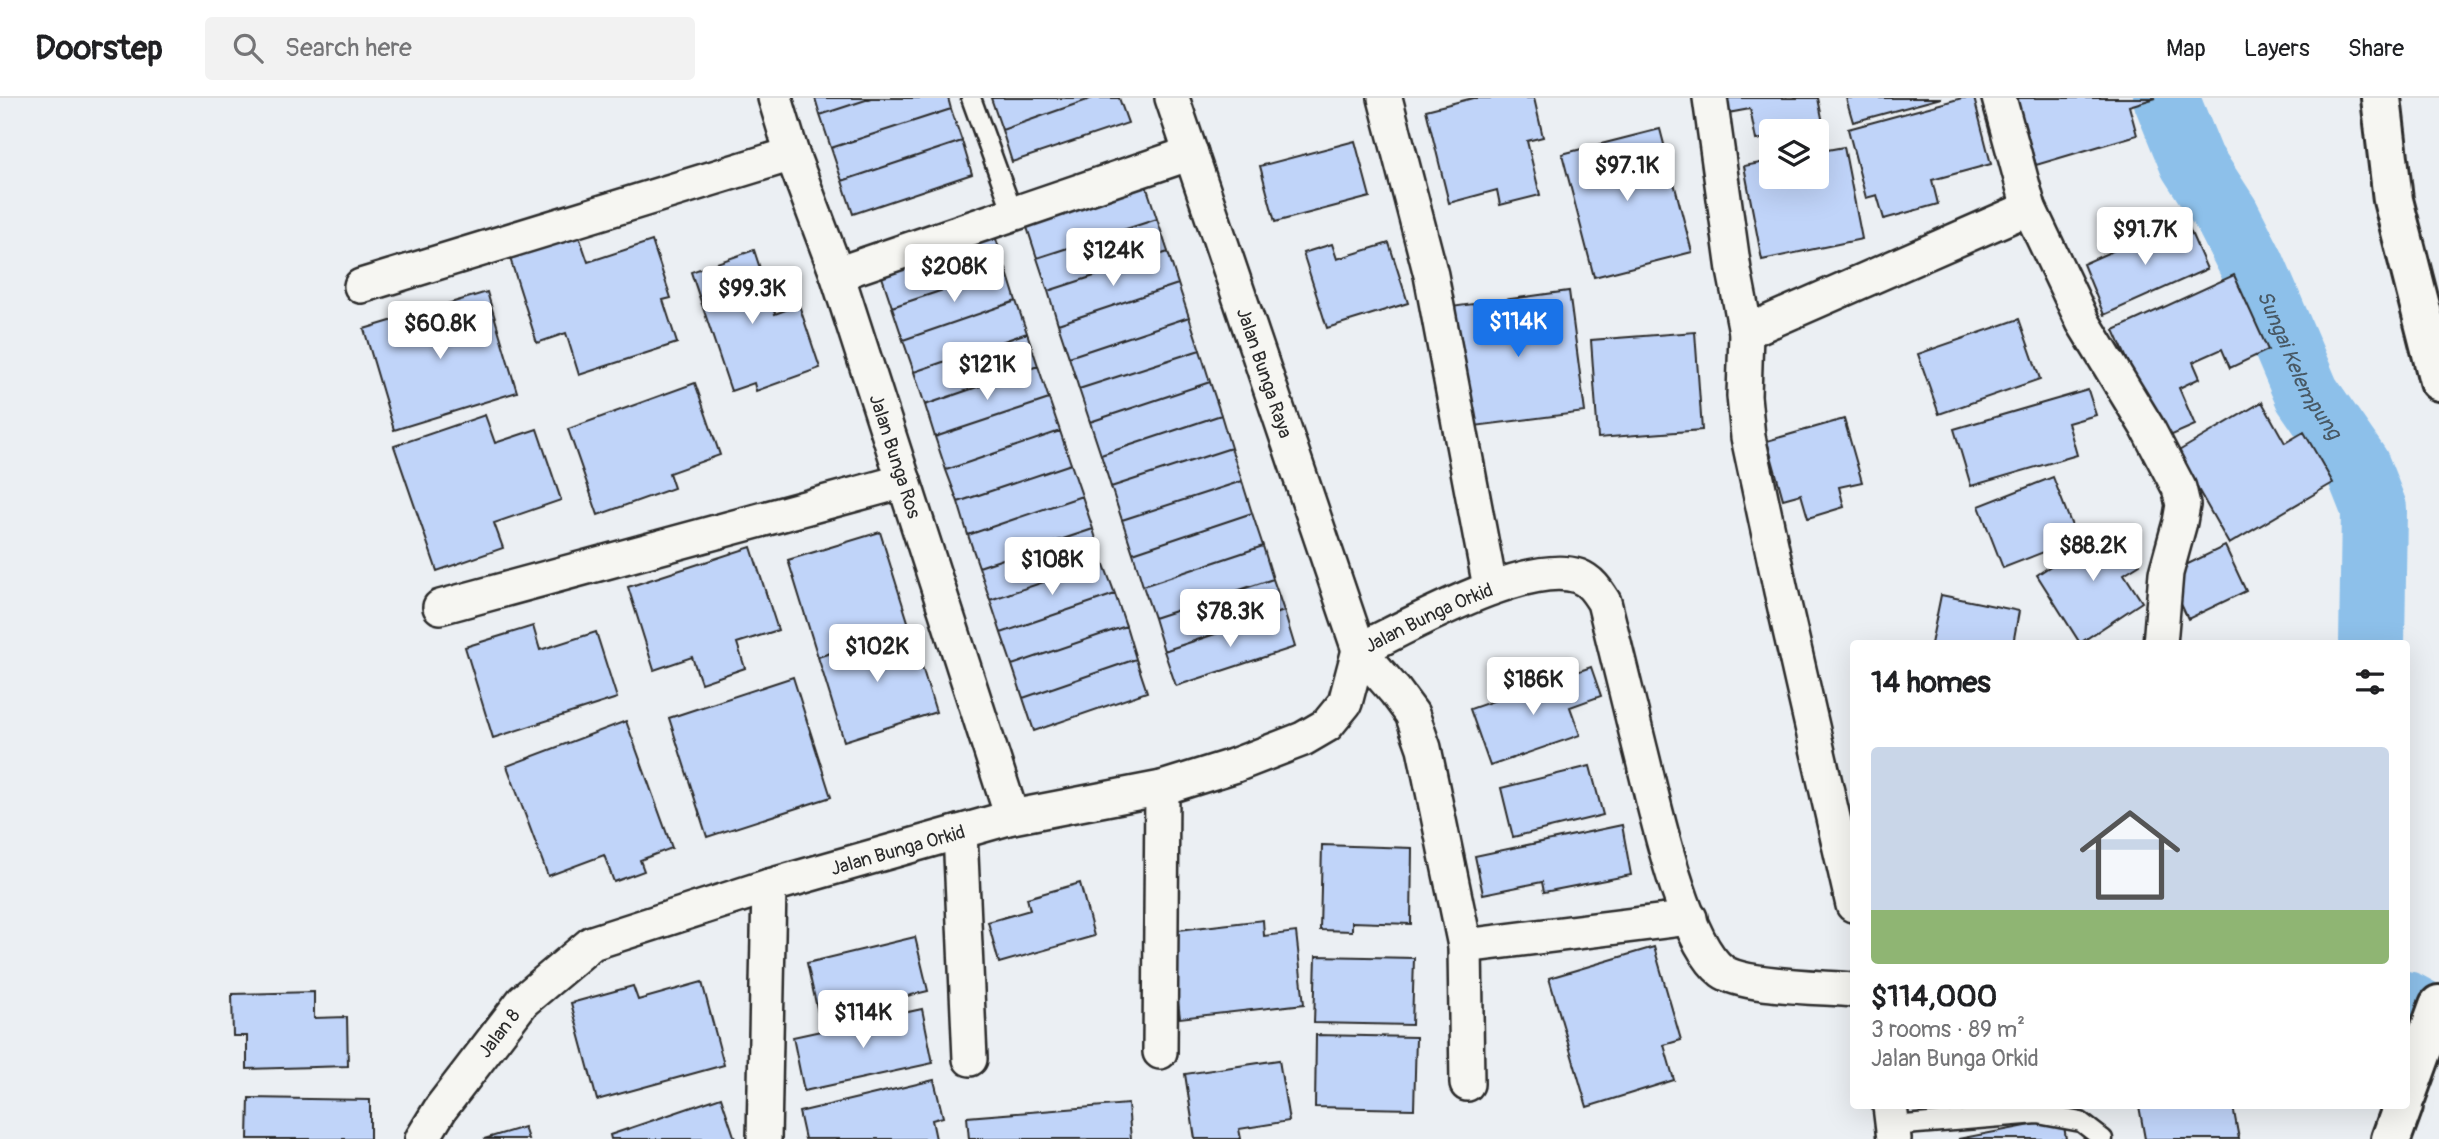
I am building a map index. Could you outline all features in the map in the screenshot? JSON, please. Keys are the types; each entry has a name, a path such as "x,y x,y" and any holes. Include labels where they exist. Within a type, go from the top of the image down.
{"main road":[{"path":"2381,98 2393,200 2439,381"},
{"path":"2411,1083 2439,1005"},
{"path":"2391,1139 2402,1109"}],"street":[{"name":"Jalan Bunga Ros","path":"775,98 792,154 837,274 1012,817"},
{"name":"Jalan Bunga Raya","path":"1172,98 1359,650"},
{"path":"1385,98 1431,275 1490,587"},
{"path":"1710,98 1734,270 1746,332 1744,396 1748,437 1850,892"},
{"path":"1999,98 2029,208 2083,322 2147,426 2179,488 2183,505 2166,573 2160,640"},
{"path":"837,274 1191,153"},
{"path":"361,286 792,154"},
{"path":"1746,332 2029,208"},
{"path":"440,607 904,481"},
{"name":"Jalan Bunga Orkid","path":"592,943 769,886 1012,817 1162,788 1303,739 1327,725 1345,703 1359,650 1490,587 1545,574 1562,574 1578,576 1591,583 1604,602 1668,860 1708,958 1723,972 1745,980 1850,990"},
{"path":"1359,650 1412,715 1424,748 1465,946 1467,1084"},
{"path":"1160,1052 1162,788"},
{"path":"960,832 970,1059"},
{"path":"764,1139 769,886"},
{"path":"1465,946 1690,918"},
{"name":"Jalan 8","path":"422,1139 441,1108 523,1001 592,943"}],"lane":[{"path":"971,98 1013,214"},
{"path":"1892,1124 2038,1114 2081,1122 2103,1139"}],"building":[{"path":"815,98 872,98 820,115"},
{"path":"872,98 948,98 951,109 831,148 820,115"},
{"path":"991,98 1093,98 1002,130"},
{"path":"1093,98 1119,98 1128,123 1012,162 1002,130"},
{"path":"1473,98 1534,98 1543,137 1527,141 1540,195 1500,205 1497,190 1449,203 1426,110"},
{"path":"1725,98 1818,98 1822,119 1759,119 1759,139 1756,140 1750,109 1728,113"},
{"path":"1846,98 1941,98 1853,122"},
{"path":"1962,98 1974,98 1991,164 1932,180 1938,204 1884,219 1877,195 1866,198 1848,129"},
{"path":"2016,98 2156,98 2129,106 2137,135 2036,165"},
{"path":"951,109 962,141 842,181 831,148"},
{"path":"1660,129 1692,252 1594,277 1562,154"},
{"path":"962,141 972,174 853,214 842,181"},
{"path":"1355,141 1370,197 1275,222 1260,166"},
{"path":"1844,147 1862,239 1762,260 1744,166 1759,163 1759,189 1829,189 1829,150"},
{"path":"1143,176 1157,219 1037,258 1023,215"},
{"path":"1157,219 1168,252 1048,291 1037,258"},
{"path":"2185,219 2207,269 2104,315 2083,264"},
{"path":"578,233 588,262 652,241 671,298 663,300 677,343 579,375 566,333 537,343 509,255"},
{"path":"995,236 1006,269 892,307 881,274"},
{"path":"1389,243 1408,303 1327,328 1303,253 1332,244 1337,259"},
{"path":"754,250 775,314 799,305 820,368 756,391 754,383 731,391 691,272"},
{"path":"1168,252 1178,284 1058,324 1048,291"},
{"path":"1006,269 1016,301 903,340 892,307"},
{"path":"2234,275 2268,350 2230,368 2222,349 2193,362 2200,378 2179,388 2195,425 2163,439 2114,330"},
{"path":"1178,284 1189,317 1069,357 1058,324"},
{"path":"1569,291 1585,412 1467,427 1451,307"},
{"path":"487,292 517,392 394,430 364,329"},
{"path":"1016,301 1027,333 914,372 903,340"},
{"path":"1189,317 1200,350 1079,389 1069,357"},
{"path":"2019,319 2040,379 1939,414 1918,354"},
{"path":"1695,332 1702,430 1598,438 1591,340"},
{"path":"1027,333 1038,366 925,405 914,372"},
{"path":"1200,350 1210,382 1090,422 1079,389"},
{"path":"1038,366 1049,399 935,437 925,405"},
{"path":"1210,382 1221,415 1101,455 1090,422"},
{"path":"695,383 720,455 669,473 674,488 598,515 568,429"},
{"path":"2088,390 2096,415 2068,423 2077,455 1971,486 1954,429"},
{"path":"1049,399 1060,431 946,470 935,437"},
{"path":"2262,402 2285,443 2304,432 2333,483 2229,544 2177,452"},
{"path":"485,415 495,443 537,429 561,500 494,523 503,548 437,571 394,446"},
{"path":"1221,415 1231,448 1111,487 1101,455"},
{"path":"1844,419 1862,482 1839,487 1844,507 1808,518 1801,494 1783,499 1767,441"},
{"path":"1060,431 1071,464 958,502 946,470"},
{"path":"1231,448 1242,481 1122,520 1111,487"},
{"path":"1071,464 1082,496 968,535 958,502"},
{"path":"2053,477 2077,539 2003,568 1979,506"},
{"path":"1242,481 1252,513 1133,553 1122,520"},
{"path":"1082,496 1093,529 979,567 968,535"},
{"path":"1252,513 1263,546 1143,586 1133,553"},
{"path":"2114,524 2140,564 2124,574 2142,602 2085,640 2078,640 2037,575"},
{"path":"1093,529 1103,562 990,600 979,567"},
{"path":"880,532 910,628 818,657 788,560"},
{"path":"1263,546 1273,579 1154,618 1143,586"},
{"path":"2225,546 2246,591 2188,619 2167,574"},
{"path":"751,547 778,630 737,643 745,668 701,683 692,657 654,670 628,587"},
{"path":"1103,562 1115,594 1001,633 990,600"},
{"path":"1273,579 1284,611 1164,651 1154,618"},
{"path":"1115,594 1126,626 1012,665 1001,633"},
{"path":"1941,595 2019,611 2014,640 1932,640"},
{"path":"1284,611 1295,647 1176,686 1164,651"},
{"path":"533,626 540,650 596,632 617,698 493,738 465,647"},
{"path":"1126,626 1136,659 1023,698 1012,665"},
{"path":"910,628 936,712 844,741 818,657"},
{"path":"1136,659 1147,692 1034,731 1023,698"},
{"path":"1591,667 1601,696 1570,707 1580,735 1490,766 1470,709"},
{"path":"793,677 831,797 707,837 669,718"},
{"path":"626,721 672,848 640,860 644,871 614,882 604,855 548,876 507,766"},
{"path":"1590,766 1603,815 1513,837 1501,788"},
{"path":"1622,825 1631,875 1544,892 1542,882 1483,894 1475,856"},
{"path":"1322,845 1412,848 1411,924 1352,922 1352,931 1320,930"},
{"path":"1080,883 1094,936 999,963 988,922 1030,910 1027,898"},
{"path":"1263,920 1264,936 1296,932 1304,1004 1180,1018 1170,931"},
{"path":"915,937 928,991 819,1017 807,963"},
{"path":"1654,947 1681,1040 1664,1045 1674,1080 1587,1107 1549,978"},
{"path":"1316,956 1414,958 1412,1025 1314,1023"},
{"path":"702,982 724,1065 597,1100 571,1003 633,986 638,1000"},
{"path":"314,992 314,1018 347,1017 348,1066 247,1069 247,1036 233,1036 232,994"},
{"path":"922,1009 933,1063 804,1091 793,1037"},
{"path":"1316,1035 1416,1037 1414,1109 1315,1107"},
{"path":"1279,1060 1289,1121 1239,1129 1241,1139 1195,1139 1185,1074"},
{"path":"934,1080 943,1117 932,1120 936,1139 805,1139 799,1112"},
{"path":"721,1097 735,1139 611,1139 610,1135"},
{"path":"249,1098 370,1100 370,1139 248,1139"},
{"path":"1128,1104 1131,1139 969,1139 967,1117"},
{"path":"2140,1109 2234,1109 2239,1139 2145,1139"},
{"path":"2063,1119 2066,1139 1958,1139"},
{"path":"524,1127 528,1139 484,1139"}],"waterway":[{"name":"Sungai Kelempung","path":"2166,98 2192,162 2227,216 2252,265 2307,394 2357,466 2374,509 2372,640"},
{"name":"Sungai Kelempung","path":"2410,1006 2439,1022"}]}
